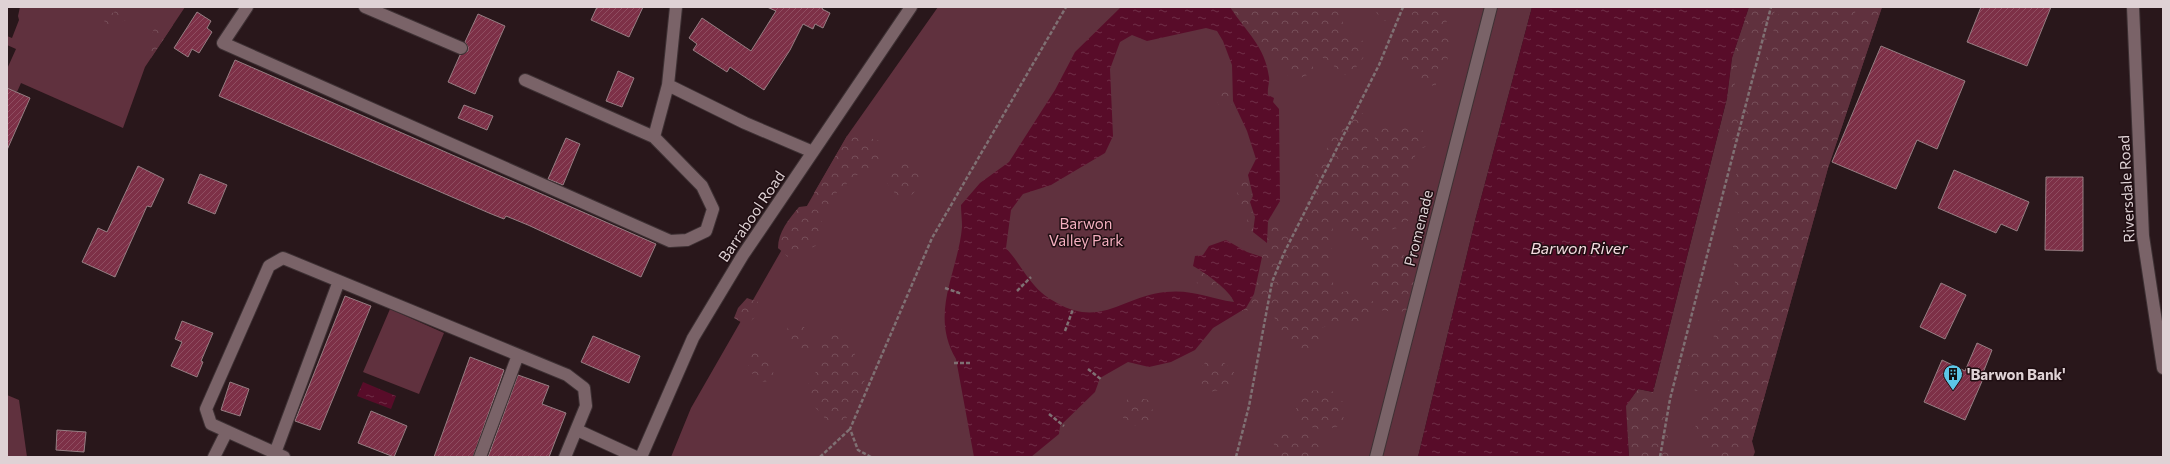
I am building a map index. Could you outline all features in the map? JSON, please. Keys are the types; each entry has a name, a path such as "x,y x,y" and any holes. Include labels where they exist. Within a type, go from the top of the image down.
{"street":[{"path":"247,7 223,43 670,242 687,240 706,231 713,209 702,186 654,137 525,80"},
{"path":"365,7 461,48"},
{"path":"654,137 668,85 676,7"},
{"name":"Barrabool Road","path":"641,457 694,338 743,255 911,7"},
{"name":"Promenade","path":"1376,457 1491,7"},
{"name":"Riversdale Road","path":"2134,7 2143,236 2163,368"},
{"path":"668,85 745,123 813,152"},
{"path":"339,281 279,455 211,424 206,409 269,266 283,258 567,374 584,388 586,406 565,457"},
{"path":"480,457 518,355"},
{"path":"577,430 636,457"},
{"path":"214,457 227,431"}],"path":[{"path":"820,457 850,429 932,238 1066,7"},
{"path":"1236,457 1249,406 1272,282 1284,253 1379,66 1403,7"},
{"path":"1660,457 1670,399 1771,7"},
{"path":"1017,291 1031,277"},
{"path":"944,288 962,294"},
{"path":"1064,331 1073,309"},
{"path":"954,363 972,363"},
{"path":"1088,369 1102,380"},
{"path":"1049,414 1064,426"},
{"path":"850,429 858,450 871,457"}],"green space":[{"path":"20,7 185,7 145,67 123,128 21,83 17,92 7,88 7,69 16,49 7,45 7,36 12,38 19,20 18,16"},
{"path":"116,7 125,7 128,14 126,20 120,22 116,17 112,16 110,18 112,26 108,25 104,21 109,11 114,13"},
{"name":"Barwon Valley Park","path":"938,7 1532,7 1476,217 1418,457 671,457 691,408 847,136"},
{"path":"1230,7 1337,7 1346,29 1360,38 1364,43 1365,54 1359,64 1345,75 1317,53 1312,64 1314,70 1307,75 1298,78 1291,77 1287,75 1279,56 1263,51"},
{"path":"1373,7 1391,7 1391,17 1387,21 1382,21"},
{"path":"1414,7 1449,7 1444,8 1451,44 1447,61 1438,68 1436,86 1420,84 1405,73 1402,67 1402,36 1408,27"},
{"path":"1749,7 1882,7 1828,168 1752,441 1755,452 1753,457 1629,457 1653,392 1727,98 1732,58"},
{"path":"1749,7 1776,7 1766,41 1755,34 1746,37 1737,64 1735,84 1727,98 1732,58"},
{"path":"1780,7 1857,7 1855,12 1859,27 1870,7 1882,7 1828,168 1752,441 1739,457 1711,457 1707,442 1695,431 1697,414 1714,409 1707,398 1705,389 1695,391 1688,366 1691,352 1702,355 1709,352 1719,319 1716,307 1701,307 1704,297 1719,287 1732,290 1735,283 1733,246 1740,202 1733,188 1741,154 1727,130 1740,106 1755,98"},
{"path":"173,25 151,58 149,45 154,28"},
{"path":"1227,82 1233,91 1231,109 1220,107 1213,93"},
{"path":"1363,113 1367,124 1372,127 1371,137 1361,164 1368,166 1376,146 1374,132 1382,129 1395,126 1414,128 1428,133 1431,141 1425,147 1417,150 1408,179 1412,205 1412,217 1401,227 1378,233 1378,240 1400,240 1404,249 1403,266 1417,278 1408,312 1381,310 1378,298 1373,293 1369,281 1373,262 1370,251 1366,246 1353,240 1339,224 1333,225 1330,276 1338,293 1352,290 1374,302 1371,311 1364,321 1359,323 1343,326 1337,329 1326,326 1319,329 1320,339 1316,346 1310,350 1291,347 1274,317 1272,306 1264,300 1254,308 1241,311 1246,308 1254,294 1262,257 1267,243 1268,229 1279,226 1283,233 1295,238 1306,221 1308,191 1331,140 1339,126"},
{"path":"847,136 862,136 880,141 880,162 869,174 862,174 853,177 837,190 835,207 827,211 814,193"},
{"path":"907,161 920,165 921,171 919,184 908,199 900,197 894,192 885,179 894,163"},
{"path":"1241,174 1248,175 1253,196 1252,211 1255,217 1253,232 1248,236 1247,215 1241,206 1235,185"},
{"path":"807,206 821,212 823,232 818,245 788,257 778,248 778,242 782,231 799,207"},
{"path":"1193,266 1205,273 1222,288 1222,292 1217,293 1197,283"},
{"path":"747,298 758,302 758,310 754,318 744,324 734,318 738,308"},
{"path":"390,309 444,333 419,394 363,372"},
{"path":"789,324 802,324 811,338 812,350 804,354 794,351 788,341 787,332"},
{"path":"839,328 849,336 865,380 843,425 829,423 809,400 806,387 817,370 819,364 822,338"},
{"path":"763,351 772,365 774,377 765,382 756,379 748,363 750,352"},
{"path":"1218,357 1233,371 1237,377 1230,388 1209,392 1201,383 1200,371 1205,363"},
{"path":"1638,389 1653,392 1663,406 1669,442 1669,457 1629,457 1625,406"},
{"path":"1331,390 1346,405 1342,425 1328,429 1318,429 1307,425 1296,416 1296,409 1305,391"},
{"path":"7,395 19,400 27,457 7,457"},
{"path":"1128,398 1149,400 1154,414 1150,425 1135,426 1126,421 1122,412"},
{"path":"1305,432 1320,447 1318,457 1271,457 1271,451 1279,433"}],"water":[{"path":"1121,7 1230,7 1259,48 1267,66 1269,77 1268,95 1274,98 1273,102 1279,109 1280,201 1268,221 1267,243 1253,232 1255,217 1250,202 1253,196 1248,175 1256,159 1247,131 1233,101 1232,65 1223,41 1217,31 1206,28 1147,41 1132,35 1120,42 1110,69 1113,136 1105,153 1051,185 1023,194 1011,210 1006,248 1042,293 1057,303 1073,310 1100,312 1150,295 1175,291 1234,302 1232,297 1222,287 1193,266 1195,256 1203,255 1209,246 1226,240 1247,252 1262,257 1254,294 1246,308 1213,328 1195,350 1171,362 1149,367 1128,362 1100,378 1095,392 1060,426 1059,434 1031,457 974,457 956,359 948,342 945,325 947,293 962,227 961,205 980,183 1009,162 1055,90 1075,52"},
{"name":"Barwon River","path":"1532,7 1749,7 1732,58 1727,98 1653,392 1638,389 1626,406 1629,457 1418,457 1476,217"},
{"path":"363,382 396,396 391,409 357,396"}],"building":[{"path":"597,7 643,7 629,37 591,20"},
{"path":"767,7 823,7 822,9 830,13 823,28 815,24 813,29 803,24 790,50 764,90 730,67 727,72 693,50 697,44 689,38 702,18 751,51 776,11"},
{"path":"1981,7 2051,7 2027,66 1967,42"},
{"path":"197,12 211,21 207,28 212,32 199,53 192,49 188,57 174,48"},
{"path":"478,14 505,26 475,94 448,82 460,55 468,51 468,47 465,42"},
{"path":"1881,46 1965,81 1937,149 1917,140 1896,189 1832,162"},
{"path":"235,60 656,244 641,277 528,225 506,216 504,219 489,213 219,96"},
{"path":"618,71 634,78 622,107 606,101"},
{"path":"7,88 30,98 7,150"},
{"path":"464,105 493,116 487,130 458,118"},
{"path":"566,138 580,144 563,185 548,179"},
{"path":"138,166 164,179 151,207 147,206 115,277 82,262 98,228 107,232"},
{"path":"1954,170 2029,202 2017,231 2001,224 1996,233 1938,208"},
{"path":"200,174 227,185 215,214 188,203"},
{"path":"2046,177 2083,177 2083,251 2045,250"},
{"path":"1941,283 1966,295 1945,339 1920,327"},
{"path":"345,296 371,306 320,430 295,421"},
{"path":"182,321 213,333 201,361 203,362 197,377 171,366 182,342 175,339"},
{"path":"593,336 640,356 629,383 581,362"},
{"name":"'Barwon Bank'","path":"1977,343 1992,350 1981,378 1983,379 1965,420 1924,402 1942,360 1965,371"},
{"path":"470,357 504,370 473,457 434,457"},
{"path":"518,375 549,386 542,404 566,413 549,457 488,457"},
{"path":"230,382 249,389 240,416 221,410"},
{"path":"371,411 407,426 394,457 358,443"},
{"path":"57,430 86,432 84,452 56,450"}],"place":[{"name":"'Barwon Bank'","path":"1953,391"}]}
